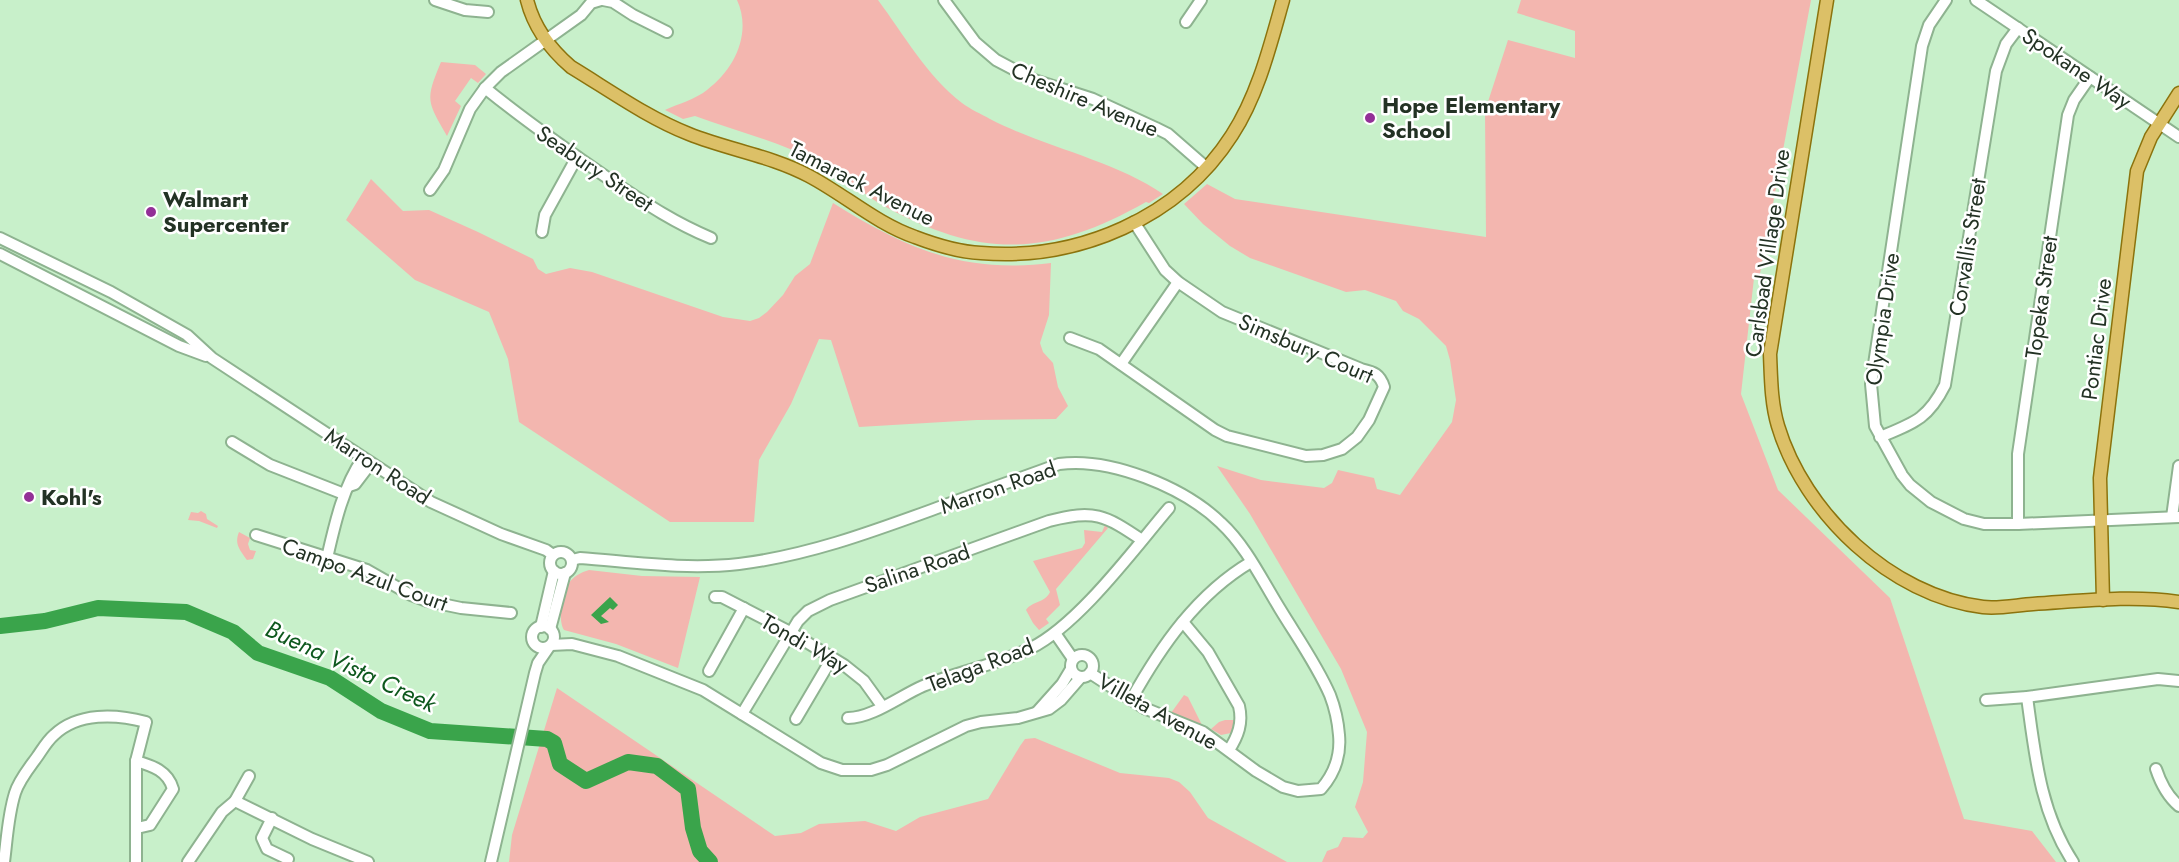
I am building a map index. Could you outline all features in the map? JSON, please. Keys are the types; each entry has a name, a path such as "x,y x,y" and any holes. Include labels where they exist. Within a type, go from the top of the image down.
{"main road":[{"name":"Tamarack Avenue","path":"527,0 545,40 571,68 667,124 690,135 773,160 809,176 884,222 913,236 947,247 979,253 1011,255 1073,247 1110,234 1155,212 1207,168 1232,135 1253,95 1283,0"},
{"name":"Carlsbad Village Drive","path":"1827,0 1770,354 1778,425 1790,458 1832,523 1890,572 1931,593 1984,607 2125,598 2179,602"},
{"name":"Pontiac Drive","path":"2103,600 2099,522 2100,477 2137,171 2158,123 2179,93"}],"street":[{"path":"435,0 465,10 488,12"},
{"path":"430,190 444,170 470,109 485,88 501,72 581,15 591,3 602,0 613,2 667,32"},
{"name":"Cheshire Avenue","path":"944,0 975,42 996,60 1034,80 1093,99 1168,134 1207,168"},
{"path":"1186,22 1201,0"},
{"name":"Olympia Drive","path":"1946,0 1929,25 1922,46 1871,384 1875,426 1910,485 1931,502 1964,519 1984,524 2018,524 2176,517"},
{"name":"Spokane Way","path":"1976,0 2179,137"},
{"name":"Corvallis Street","path":"1880,436 1914,424 1935,404 1945,385 1996,71 2006,44 2018,28"},
{"name":"Topeka Street","path":"2018,524 2018,454 2068,115 2074,100 2090,77"},
{"name":"Seabury Street","path":"485,88 532,126 576,157 679,225 711,238"},
{"path":"542,232 545,215 576,157"},
{"name":"Simsbury Court","path":"1070,338 1099,349 1227,436 1306,456 1323,455 1342,449 1357,437 1381,397 1384,387 1381,378 1375,373 1222,312 1178,282 1154,255 1134,222"},
{"name":"Marron Road","path":"0,238 111,292 187,335 212,358 402,484 440,506 501,534 546,550 553,555"},
{"name":"Marron Road","path":"0,254 179,346 212,358"},
{"path":"1120,364 1178,282"},
{"path":"232,442 270,465 347,490"},
{"path":"327,558 354,472 367,460"},
{"name":"Marron Road","path":"572,560 580,558 660,566 737,564 802,553 866,534 1059,464 1076,462 1095,464 1129,473 1182,493 1221,522 1235,537 1251,562 1323,682 1336,715 1340,736 1339,756 1331,777 1321,789"},
{"path":"2176,517 2179,466"},
{"name":"Telaga Road","path":"848,718 859,718 871,714 882,706 940,679 1008,658 1033,647 1055,633 1090,598 1169,508"},
{"name":"Salina Road","path":"742,714 790,632 808,611 830,600 1049,521 1075,514 1095,515 1112,520 1142,540"},
{"name":"Campo Azul Court","path":"256,535 367,570 411,595 461,608 491,609 511,613"},
{"path":"490,862 536,668 549,636 559,572 550,561 553,555 566,552 572,560 571,568 559,572"},
{"path":"1131,700 1156,655 1183,622 1214,588 1251,562"},
{"name":"Tondi Way","path":"715,597 722,597 790,632 856,673 882,706"},
{"path":"709,671 744,608"},
{"path":"1183,622 1208,652 1239,706 1240,729 1229,750"},
{"path":"536,668 536,645 532,635 535,630 572,644 618,656 703,690 821,763 842,770 858,771 872,770 887,765 966,726 1018,718 1049,710 1086,675 1092,665 1089,658 1083,656 1072,664 1062,684 1037,712"},
{"name":"Villeta Avenue","path":"1055,633 1072,664"},
{"path":"536,645 543,648 549,636"},
{"path":"796,719 832,658"},
{"path":"1072,664 1074,675 1086,675"},
{"name":"Villeta Avenue","path":"1086,675 1159,715 1203,732 1256,771 1283,787 1298,791 1321,789"},
{"path":"1986,700 2027,697 2158,679 2179,681"},
{"path":"2027,697 2040,783 2053,826 2073,862"},
{"path":"4,862 11,806 16,790 53,735 67,725 89,718 120,717 146,722 136,761 136,862"},
{"path":"136,761 160,770 171,780 173,789 150,825 137,828"},
{"path":"2156,769 2162,786 2172,801 2179,806"},
{"path":"188,862 222,812 235,801 249,776"},
{"path":"235,801 312,839 368,862"},
{"path":"272,818 262,838 267,849 288,859"}],"shaded area":[{"path":"737,0 878,0 927,68 949,92 965,105 1011,129 1122,172 1163,194 1149,203 1146,202 1111,220 1078,233 1046,241 1015,244 984,243 919,223 884,206 827,168 789,149 695,116 683,119 665,110 703,93 726,72 738,50 743,25"},
{"path":"1521,0 1811,0 1759,279 1754,278 1741,394 1778,490 1890,598 1964,819 2032,831 2056,862 1322,862 1327,851 1338,847 1343,837 1363,838 1368,832 1355,807 1363,782 1367,732 1341,669 1250,514 1217,466 1261,480 1324,488 1332,483 1338,470 1374,478 1377,489 1400,495 1452,422 1456,400 1450,360 1446,346 1419,319 1403,311 1396,301 1365,290 1346,292 1250,258 1230,246 1203,224 1184,204 1207,184 1235,199 1486,237 1485,111 1508,40 1575,58 1575,31 1517,13"},
{"path":"441,62 475,65 486,74 478,83 471,78 455,101 461,106 447,136 435,115 430,100 432,85"},
{"path":"371,179 403,211 429,210 533,259 538,269 546,274 570,268 592,272 723,317 750,321 767,312 783,295 795,276 810,264 833,203 885,233 936,254 990,265 1051,263 1049,315 1040,343 1043,352 1053,363 1058,387 1068,406 1056,419 977,420 859,427 831,340 819,339 791,404 759,460 754,522 670,522 519,422 508,359 489,312 415,280 346,220"},
{"path":"201,511 206,514 207,519 218,526 217,528 199,521 188,520 191,512"},
{"path":"1105,525 1108,528 1056,589 1060,605 1046,619 1049,623 1039,630 1026,610 1048,596 1050,592 1033,561 1082,548 1085,543 1084,530 1102,532"},
{"path":"239,532 250,538 248,544 250,550 256,551 253,559 247,560 240,550 237,543"},
{"path":"589,570 642,576 700,577 678,668 616,644 564,630 561,614 566,587 575,577"},
{"path":"610,597 618,605 613,610 610,608 601,616 609,622 601,624 591,615"},
{"path":"557,688 775,836 801,833 819,824 865,821 896,831 920,817 988,799 1025,739 1035,738 1120,773 1169,778 1179,782 1190,792 1208,818 1287,862 509,862 512,835"},
{"path":"1184,695 1188,697 1202,725 1171,713"},
{"path":"1234,720 1231,733 1221,735 1211,729 1219,722"}],"waterway":[{"name":"Buena Vista Creek","path":"0,626 45,621 98,608 186,612 233,632 258,653 330,678 381,711 430,731 547,739 554,743 560,764 586,781 628,762 657,766 688,789 693,828 700,851 710,862"}],"place":[{"name":"Hope Elementary School","path":"1370,118"},
{"name":"Walmart Supercenter","path":"151,212"},
{"name":"Kohl's","path":"29,497"}]}
